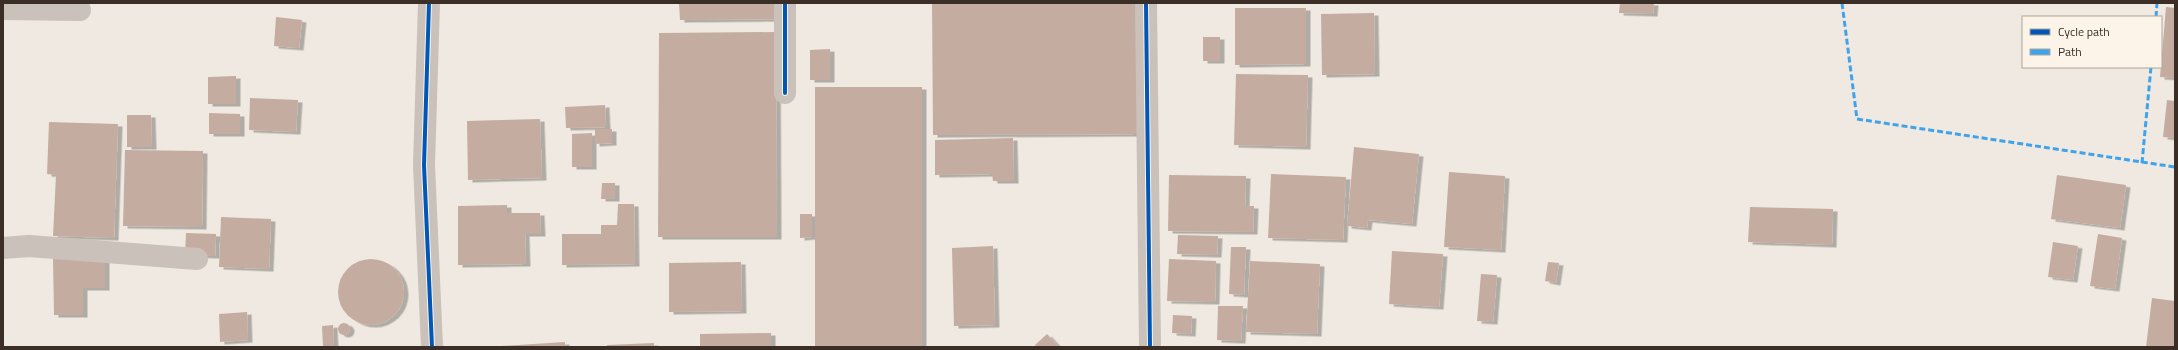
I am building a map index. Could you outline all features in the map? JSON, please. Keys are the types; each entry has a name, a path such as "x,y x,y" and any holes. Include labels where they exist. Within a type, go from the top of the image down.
{"street":[{"path":"429,3 424,165 432,347"},
{"path":"785,3 785,93"},
{"path":"1146,3 1150,347"},
{"path":"3,8 80,10"},
{"path":"3,248 29,246 197,259"}],"building":[{"path":"679,3 777,3 777,19 680,20"},
{"path":"932,3 1139,3 1139,134 933,135"},
{"path":"1620,3 1654,3 1653,14 1619,13"},
{"path":"2166,7 2175,8 2175,78 2160,77 2162,68"},
{"path":"1235,8 1306,8 1306,64 1235,65"},
{"path":"1374,13 1375,74 1322,75 1321,14"},
{"path":"276,17 302,20 299,48 274,46"},
{"path":"776,32 777,237 658,237 659,33"},
{"path":"1203,37 1220,37 1220,61 1203,61"},
{"path":"830,49 830,80 810,80 810,50"},
{"path":"1236,74 1308,75 1306,147 1234,145"},
{"path":"236,76 236,104 208,104 208,77"},
{"path":"815,87 922,87 922,347 815,347"},
{"path":"250,98 298,100 296,132 249,130"},
{"path":"2167,100 2175,101 2175,138 2163,137"},
{"path":"605,105 606,127 566,128 565,107"},
{"path":"209,113 240,114 240,134 209,134"},
{"path":"127,115 151,115 152,147 127,147"},
{"path":"540,119 542,178 468,180 467,121"},
{"path":"49,122 118,124 114,238 53,236 56,175 47,174"},
{"path":"595,129 612,129 612,143 595,144"},
{"path":"592,133 592,167 572,167 572,134"},
{"path":"1013,138 1014,181 993,181 992,174 935,175 935,140"},
{"path":"1354,147 1419,154 1412,224 1368,220 1367,228 1347,226"},
{"path":"125,150 203,151 202,227 123,226"},
{"path":"1449,172 1505,176 1501,250 1444,247"},
{"path":"1271,174 1346,177 1343,240 1268,238"},
{"path":"1169,175 1246,176 1245,206 1254,206 1253,232 1168,231"},
{"path":"2057,175 2126,185 2120,228 2051,219"},
{"path":"602,183 615,183 615,199 601,199"},
{"path":"618,204 634,204 635,264 562,265 562,234 601,234 601,225 617,225"},
{"path":"507,205 507,213 540,213 541,234 525,234 526,264 458,265 458,206"},
{"path":"1750,207 1833,209 1832,245 1748,242"},
{"path":"800,214 812,214 812,237 800,238"},
{"path":"221,217 271,219 269,269 219,267"},
{"path":"186,233 216,234 215,256 185,255"},
{"path":"2098,234 2122,238 2115,289 2090,286"},
{"path":"1178,235 1218,236 1217,255 1177,254"},
{"path":"2053,242 2078,246 2073,280 2048,277"},
{"path":"993,246 995,325 954,326 952,248"},
{"path":"1231,247 1246,247 1244,295 1229,294"},
{"path":"1392,251 1443,254 1439,307 1389,304"},
{"path":"105,257 105,288 83,288 83,315 54,315 53,258"},
{"path":"371,259 384,262 394,269 401,279 404,292 401,305 394,315 384,322 371,325 358,322 348,315 341,305 338,292 341,279 348,269 358,262"},
{"path":"1169,259 1216,261 1215,302 1167,301"},
{"path":"1250,261 1320,264 1317,334 1246,332"},
{"path":"741,262 742,311 669,312 669,263"},
{"path":"1548,262 1559,263 1556,283 1545,281"},
{"path":"1481,274 1497,275 1493,322 1477,321"},
{"path":"2152,298 2175,301 2175,347 2146,347"},
{"path":"1218,306 1243,306 1241,341 1217,340"},
{"path":"247,312 248,340 220,342 219,314"},
{"path":"1173,315 1192,316 1191,334 1172,333"},
{"path":"344,323 348,325 350,329 348,333 344,335 340,333 338,329 340,325"},
{"path":"333,325 334,347 323,347 322,326"},
{"path":"771,333 771,347 700,347 700,334"},
{"path":"1047,334 1059,347 1036,347 1035,345"},
{"path":"565,342 565,347 500,347 500,346"},
{"path":"654,343 654,347 607,347 607,345"}],"marked path":[{"path":"1842,3 1857,119 2175,167"},
{"path":"2156,16 2157,3"},
{"path":"2142,163 2151,68"}],"cycle path":[{"path":"429,3 424,165 432,347"},
{"path":"785,3 785,93"},
{"path":"1146,3 1150,347"}]}
